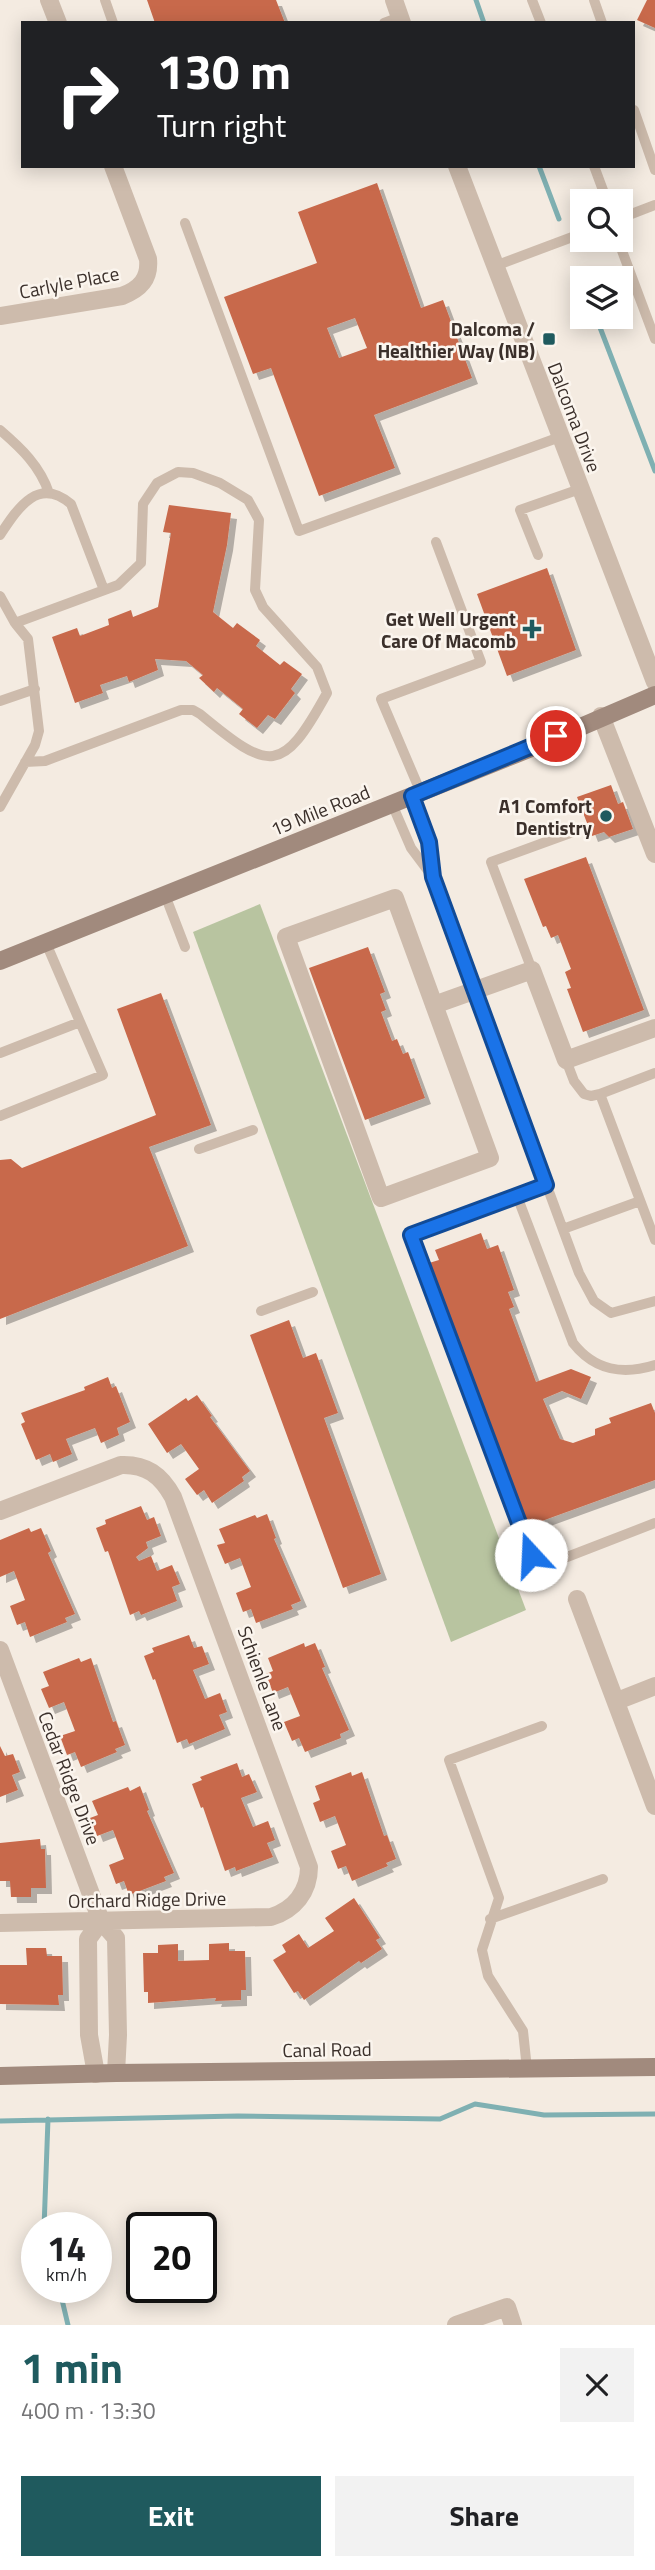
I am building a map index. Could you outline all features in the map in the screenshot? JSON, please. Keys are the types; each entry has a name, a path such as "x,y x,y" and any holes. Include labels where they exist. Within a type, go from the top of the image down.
{"street":[{"path":"49,0 57,21"},
{"name":"Carlyle Place","path":"0,316 122,296 137,290 145,281 149,270 148,259 114,168"},
{"name":"Dalcoma Drive","path":"458,168 655,682"},
{"name":"19 Mile Road","path":"0,961 534,747 655,695"},
{"path":"601,716 655,854"},
{"path":"395,898 434,1005 490,1158 381,1198 286,937 395,898"},
{"path":"434,1005 532,970 566,1060 655,1028"},
{"name":"Schienle Lane","path":"0,1511 121,1465 133,1464 148,1469 161,1478 173,1497 310,1867 302,1894 292,1907"},
{"path":"577,1599 655,1806"},
{"name":"Cedar Ridge Drive","path":"0,1650 101,1921 116,1938 116,2073"},
{"path":"617,1701 655,1686"},
{"name":"Orchard Ridge Drive","path":"0,1923 261,1918 279,1915 292,1907"},
{"path":"96,2074 89,2035 88,1939 101,1921"},
{"name":"Canal Road","path":"0,2076 655,2067"},
{"path":"456,2325 507,2307 513,2325"}],"lane":[{"path":"105,0 112,21"},
{"path":"533,0 540,21"},
{"path":"594,0 601,21"},
{"path":"635,113 655,170"},
{"path":"595,168 603,189"},
{"path":"633,213 655,205"},
{"path":"185,223 299,531 560,437"},
{"path":"495,266 570,238"},
{"path":"622,252 655,339"},
{"path":"0,430 24,450 44,478 49,493"},
{"path":"15,623 118,585 141,563 144,537 143,504 157,483 178,472 192,473 220,483 248,500 259,520 255,590 262,607 317,667 327,693 311,723 293,748 279,756 265,757 241,747 200,714 193,710 181,710 45,761 25,762"},
{"path":"538,555 520,510 580,489"},
{"path":"0,536 13,516 32,496 59,494 71,504 104,590"},
{"path":"436,542 481,662 381,699 416,794 429,842 433,877 579,1273 594,1301 611,1313 655,1301"},
{"path":"0,596 15,623 28,639 39,731 35,745 0,807"},
{"path":"0,701 35,689"},
{"path":"392,804 411,848 433,877"},
{"path":"532,970 491,862 573,832"},
{"path":"165,895 185,947"},
{"path":"0,1116 103,1075 46,943"},
{"path":"0,1054 80,1022"},
{"path":"566,1060 574,1080 584,1094 591,1096 655,1073"},
{"path":"600,1094 655,1240"},
{"path":"199,1149 253,1129"},
{"path":"546,1185 411,1235 531,1555 549,1564 655,1523"},
{"path":"517,1196 573,1343 581,1353 607,1369 623,1372 655,1365"},
{"path":"563,1229 640,1201"},
{"path":"261,1311 313,1292"},
{"path":"527,2068 523,2031 488,1976 482,1950 499,1898 449,1760 542,1726"},
{"path":"491,1919 603,1879"}],"green space":[{"path":"260,904 526,1610 451,1642 193,932"}],"building":[{"path":"147,0 276,0 284,21 154,21"},
{"path":"647,0 655,0 655,28 637,20"},
{"path":"377,183 421,308 443,300 472,378 374,415 395,468 319,496 271,368 253,374 224,297 317,263 298,212","holes":["355,318 367,348 339,358 327,328"]},
{"path":"169,505 231,513 213,612 233,628 237,623 260,640 256,646 280,665 284,661 302,674 291,689 295,693 275,719 268,715 257,728 239,714 243,709 217,688 214,692 199,678 203,675 186,661 155,659 158,670 129,682 127,676 100,685 103,693 75,703 52,637 77,628 80,636 109,625 108,619 131,610 133,617 158,607 171,533 163,532"},
{"path":"547,568 576,650 507,676 477,594"},
{"name":"A1 Comfort Dentistry","path":"611,785 618,804 623,802 633,829 609,837 604,832 592,836 577,797"},
{"path":"586,857 644,1010 583,1032 567,989 571,988 565,972 571,969 558,935 551,938 546,926 543,927 524,879"},
{"path":"368,947 385,992 380,994 386,1010 381,1012 392,1041 397,1039 403,1054 408,1052 425,1098 365,1120 309,968"},
{"path":"161,993 211,1125 149,1147 188,1246 0,1319 0,1160 11,1159 22,1168 156,1115 117,1009"},
{"path":"481,1233 487,1249 498,1245 514,1290 508,1292 514,1307 509,1309 536,1382 571,1369 591,1377 581,1399 562,1391 543,1399 560,1439 573,1443 595,1435 595,1429 611,1423 609,1418 651,1403 655,1413 655,1480 528,1526 429,1263 439,1260 435,1250"},
{"path":"289,1320 303,1358 316,1353 338,1413 324,1418 381,1574 343,1588 250,1335"},
{"path":"108,1377 112,1388 116,1386 130,1422 117,1428 119,1435 101,1443 95,1428 66,1439 72,1454 53,1462 50,1454 36,1460 21,1424 25,1422 21,1413 85,1390 84,1387"},
{"path":"197,1395 250,1471 242,1477 244,1481 212,1503 204,1490 197,1495 185,1479 199,1469 181,1444 167,1453 148,1424 186,1398 188,1401"},
{"path":"141,1506 147,1520 154,1517 161,1536 146,1542 148,1548 136,1557 139,1561 151,1556 157,1571 172,1565 180,1584 172,1587 177,1601 141,1615 139,1611 130,1615 108,1551 105,1552 96,1528 106,1524 105,1520"},
{"path":"267,1514 276,1538 274,1539 301,1601 291,1605 293,1609 256,1623 251,1609 243,1612 236,1593 251,1587 240,1558 225,1564 217,1545 225,1543 219,1529 255,1515 257,1518"},
{"path":"29,1528 31,1532 41,1528 51,1551 48,1553 75,1614 65,1618 67,1622 30,1637 25,1622 17,1625 10,1606 25,1600 14,1571 0,1577 0,1540"},
{"path":"189,1635 194,1648 202,1646 209,1664 193,1670 205,1699 220,1693 227,1712 219,1715 225,1729 189,1744 187,1739 177,1743 155,1679 153,1680 144,1656 154,1652 152,1648"},
{"path":"304,1643 305,1647 315,1643 325,1667 322,1668 349,1730 340,1734 341,1738 305,1752 299,1738 292,1741 284,1722 300,1716 288,1687 273,1693 266,1674 273,1671 268,1658"},
{"path":"79,1658 81,1662 91,1658 113,1722 116,1721 125,1745 115,1749 117,1752 81,1767 75,1752 67,1755 60,1736 75,1731 64,1702 49,1708 41,1689 49,1686 43,1672"},
{"path":"0,1746 5,1756 13,1754 20,1772 12,1775 18,1790 0,1797"},
{"path":"237,1763 242,1777 249,1774 257,1792 241,1798 253,1827 268,1821 275,1840 267,1843 273,1857 236,1871 235,1867 225,1871 203,1807 201,1808 192,1784 202,1780 200,1777"},
{"path":"351,1772 352,1776 362,1772 384,1836 387,1835 396,1859 386,1863 388,1866 352,1881 346,1866 338,1869 331,1851 346,1845 335,1816 320,1822 313,1803 320,1800 315,1786"},
{"path":"140,1786 149,1810 147,1811 174,1873 164,1877 166,1881 129,1895 124,1881 116,1884 109,1865 124,1859 113,1830 97,1836 90,1818 98,1815 92,1801 128,1787 130,1791"},
{"path":"40,1839 41,1849 45,1849 46,1888 31,1888 31,1897 11,1897 10,1881 0,1881 0,1843"},
{"path":"354,1898 380,1938 376,1940 382,1949 361,1963 359,1961 304,2000 298,1991 294,1993 273,1960 286,1952 282,1945 299,1934 308,1948 334,1931 325,1918"},
{"path":"229,1943 229,1951 245,1951 246,1990 241,1990 241,2000 215,2001 216,1998 148,2003 148,1992 144,1992 143,1953 158,1953 158,1945 178,1944 178,1961 209,1960 209,1944"},
{"path":"26,1948 46,1948 47,1956 62,1956 63,1995 58,1995 59,2005 0,2004 0,1965 27,1965"}],"waterway":[{"path":"476,0 483,21"},
{"path":"540,168 559,219"},
{"path":"601,329 655,471"},
{"path":"0,2121 238,2116 440,2119 475,2104 544,2115 655,2114"},
{"path":"45,2212 48,2119"},
{"path":"63,2303 68,2325"}],"place":[{"name":"Dalcoma / Healthier Way (NB)","path":"549,339"},
{"name":"Get Well Urgent Care Of Macomb","path":"532,629"},
{"name":"A1 Comfort Dentistry","path":"606,816"}],"route":[{"path":"531,1555 411,1235 546,1185 433,877 429,842 412,796 556,736"}]}
